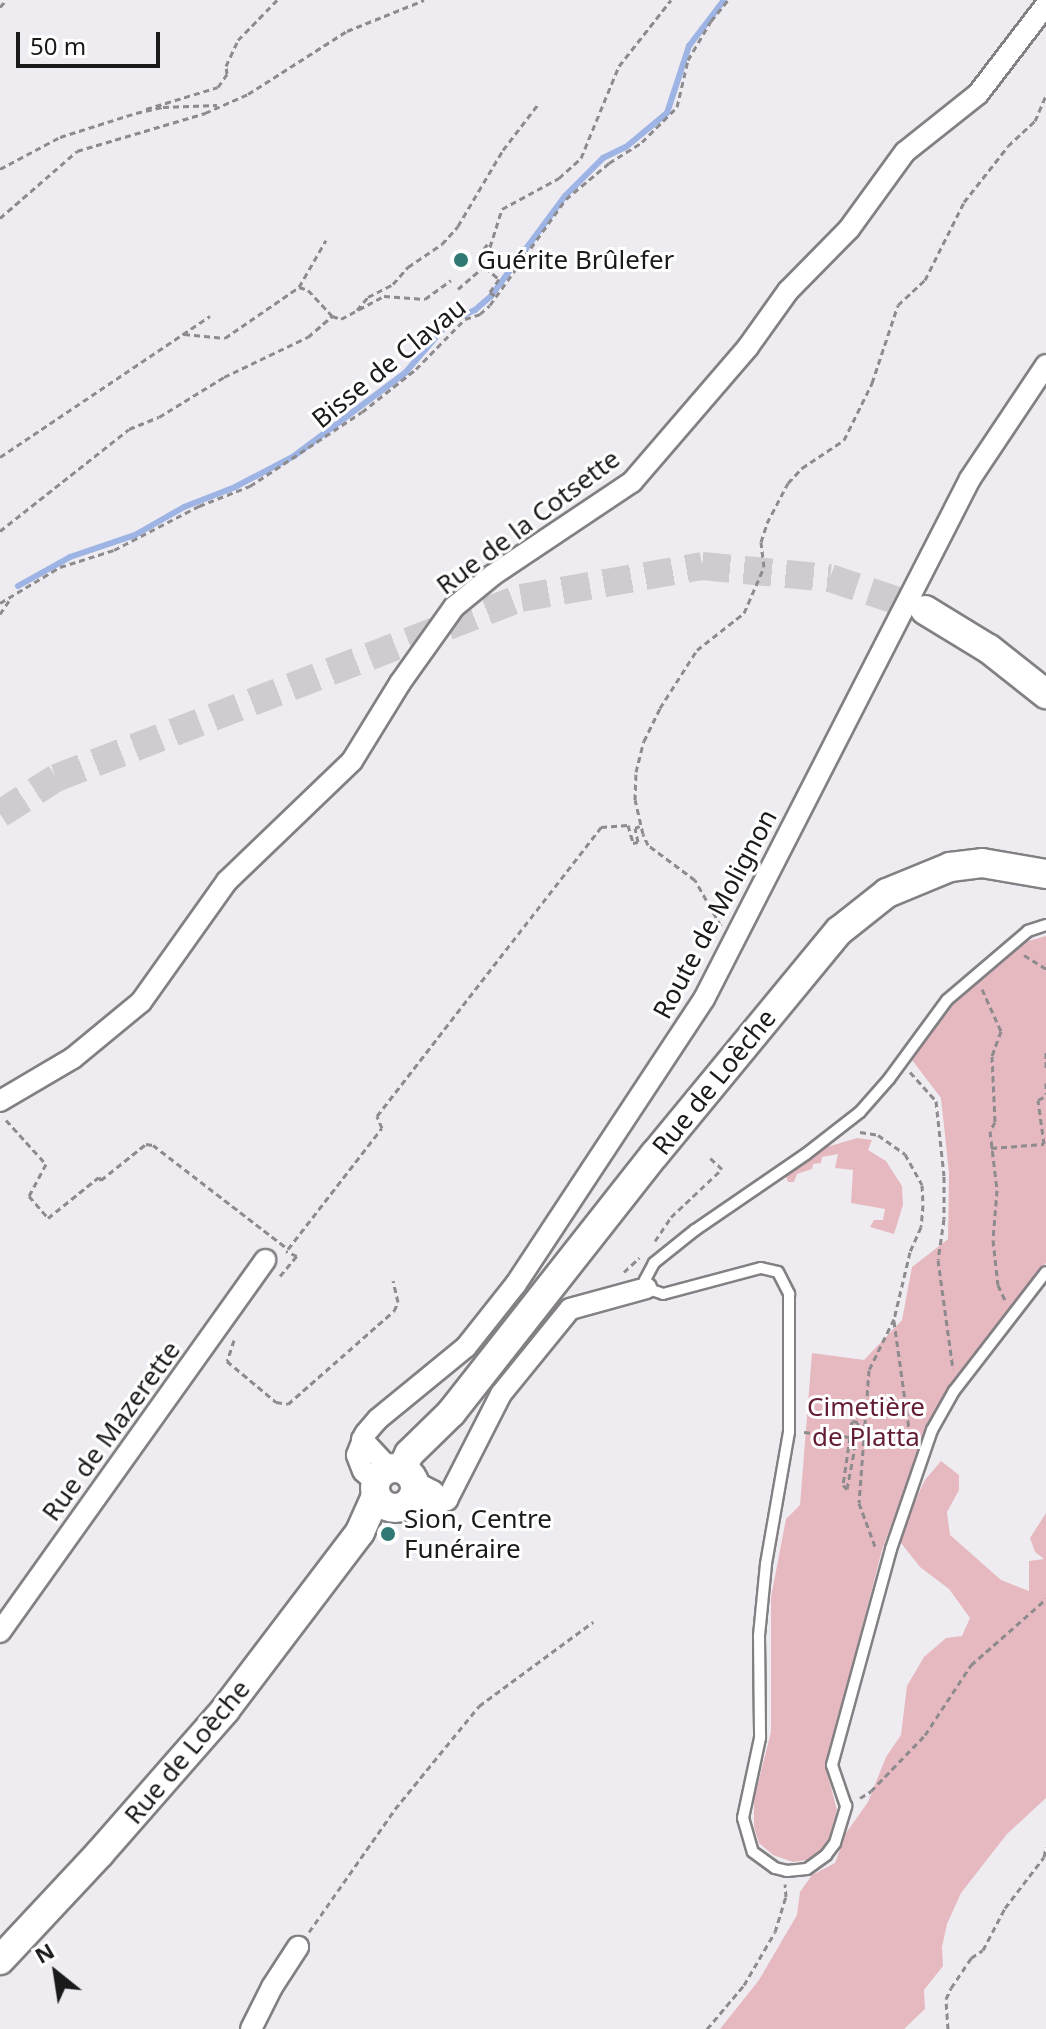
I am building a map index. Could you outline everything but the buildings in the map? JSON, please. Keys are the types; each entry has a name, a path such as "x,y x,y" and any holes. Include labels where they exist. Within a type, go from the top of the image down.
{"street":[{"name":"Rue de la Cotsette","path":"2,1109 73,1058 141,1002 227,881 352,761 400,683 454,607 493,575 632,482 748,347 788,291 849,229 905,152 978,94 1046,5"},
{"name":"Route de Molignon","path":"396,1485 362,1439 378,1419 466,1347 516,1284 704,999 970,479 1046,365"},
{"path":"925,610 989,649 1046,694"},
{"name":"Rue de Loèche","path":"0,1960 100,1853 225,1710 396,1485 430,1430 451,1413 639,1174 839,931 887,893 950,867 982,863 1046,874"},
{"name":"Rue de Mazerette","path":"0,1632 265,1260"},
{"path":"396,1485 427,1508 452,1494 501,1394 562,1317 578,1306 646,1288"},
{"path":"251,2029 272,1987 298,1947"}],"lane":[{"path":"1046,925 1028,931 973,976 935,1013 874,1097 838,1129 685,1238 654,1263 648,1272 646,1288 663,1294 761,1268 778,1272 789,1294 789,1432 764,1578 759,1636 760,1738 743,1818 753,1852 775,1868 797,1871 826,1855 835,1843 846,1806 832,1765 885,1571 925,1451 940,1413 962,1380 1046,1272"}],"path":[{"path":"0,7 6,0"},
{"path":"0,169 60,137 218,87 227,74 226,66 238,40 277,0"},
{"path":"0,218 77,151 221,106 273,81 347,31 424,0"},
{"path":"478,257 497,231 502,209 559,178 581,158 619,66 671,0"},
{"name":"Bisse de Clavau","path":"0,603 60,567 114,550 199,506 250,486 362,412 416,369 465,319 480,314 566,199 609,163 642,142 677,107 688,60 711,21 728,0"},
{"path":"731,947 703,889 686,870 648,845 641,826 635,800 636,772 650,725 703,643 744,613 764,567 761,542 767,523 782,493 797,472 844,440 872,383 891,318 898,305 925,280 964,202 1008,146 1035,121 1046,95"},
{"path":"357,310 368,297 393,284 449,236 503,150 539,103"},
{"path":"136,113 163,107 221,106"},
{"path":"458,289 484,266 491,239"},
{"path":"184,334 225,338 299,287 326,240"},
{"path":"484,266 499,279 493,295"},
{"path":"299,287 308,290 332,316 341,319 384,296 425,299 451,280"},
{"path":"0,457 210,316"},
{"path":"0,531 129,429 159,417 224,377 308,337 332,316"},
{"path":"0,614 12,596"},
{"path":"265,1260 280,1257 288,1249 382,1128 377,1116 601,827 628,825 633,843 638,842 635,828 641,826"},
{"path":"1012,945 1046,969"},
{"path":"973,976 991,1003 1001,1031 992,1056 995,1122 990,1131 997,1190 993,1240 1002,1297 1017,1309"},
{"path":"1046,1052 1046,1068"},
{"path":"900,1061 936,1101 944,1176 944,1219 938,1260 954,1375 962,1380"},
{"path":"991,1148 1045,1144 1038,1100 1046,1095 1046,1083"},
{"path":"2,1109 46,1164 37,1187 29,1196 48,1218 146,1144 153,1145 297,1256 272,1285"},
{"path":"838,1129 878,1135 895,1144 913,1165 922,1185 921,1227 906,1266 894,1319 869,1370 859,1503 885,1571"},
{"path":"650,1247 671,1217 722,1169 710,1158"},
{"path":"625,1292 620,1277 641,1256"},
{"path":"236,1338 227,1361 276,1402 288,1404 394,1311 398,1302 393,1281"},
{"path":"894,1319 911,1444 925,1451"},
{"path":"852,1421 858,1422 847,1489 843,1485 850,1437 852,1421"},
{"path":"800,1431 850,1437"},
{"path":"857,1436 898,1441"},
{"path":"846,1806 871,1791 899,1764 925,1735 971,1665 1046,1599"},
{"path":"298,1947 395,1809 479,1706 593,1622"},
{"path":"948,2029 946,1999 951,1988 971,1958 983,1950 1005,1908 1044,1857 1046,1847"},
{"path":"707,2029 744,1985 775,1932 786,1897 785,1880 775,1868"}],"green space":[{"name":"Cimetière de Platta","path":"1046,936 1046,1263 952,1385 925,1433 882,1550 826,1768 837,1810 829,1838 814,1859 793,1862 773,1855 759,1843 754,1827 754,1799 771,1732 771,1597 786,1519 800,1505 812,1353 864,1360 902,1320 912,1267 948,1239 949,1173 941,1098 912,1060 954,1001 1025,942"},
{"path":"857,1138 872,1140 868,1150 886,1161 902,1186 903,1205 894,1234 870,1227 874,1220 883,1220 885,1209 851,1203 853,1170 835,1168 838,1154 822,1157 821,1163 813,1164 812,1169 797,1174 794,1182 788,1182 786,1176 827,1147"},
{"path":"941,1461 959,1475 959,1490 947,1512 950,1535 1001,1580 1029,1591 1029,1561 1044,1559 1035,1552 1030,1538 1046,1513 1046,1798 1007,1834 961,1893 947,1924 942,1947 943,1966 924,1990 925,2009 904,2029 720,2029 759,1980 797,1915 800,1892 812,1875 835,1863 846,1833 868,1802 886,1757 901,1735 907,1686 924,1657 946,1638 962,1636 970,1618 949,1589 920,1567 897,1538 925,1480"}],"waterway":[{"path":"18,586 70,557 135,535 184,507 235,487 294,456 405,373 448,323 475,310 491,296 565,196 603,158 626,147 667,113 689,46 724,0"}],"tunnel":[{"path":"0,814 56,778 521,598 702,566 830,578 925,610"}],"place":[{"name":"Guérite Brûlefer","path":"461,260"},
{"name":"Sion, Centre Funéraire","path":"388,1534"}]}
